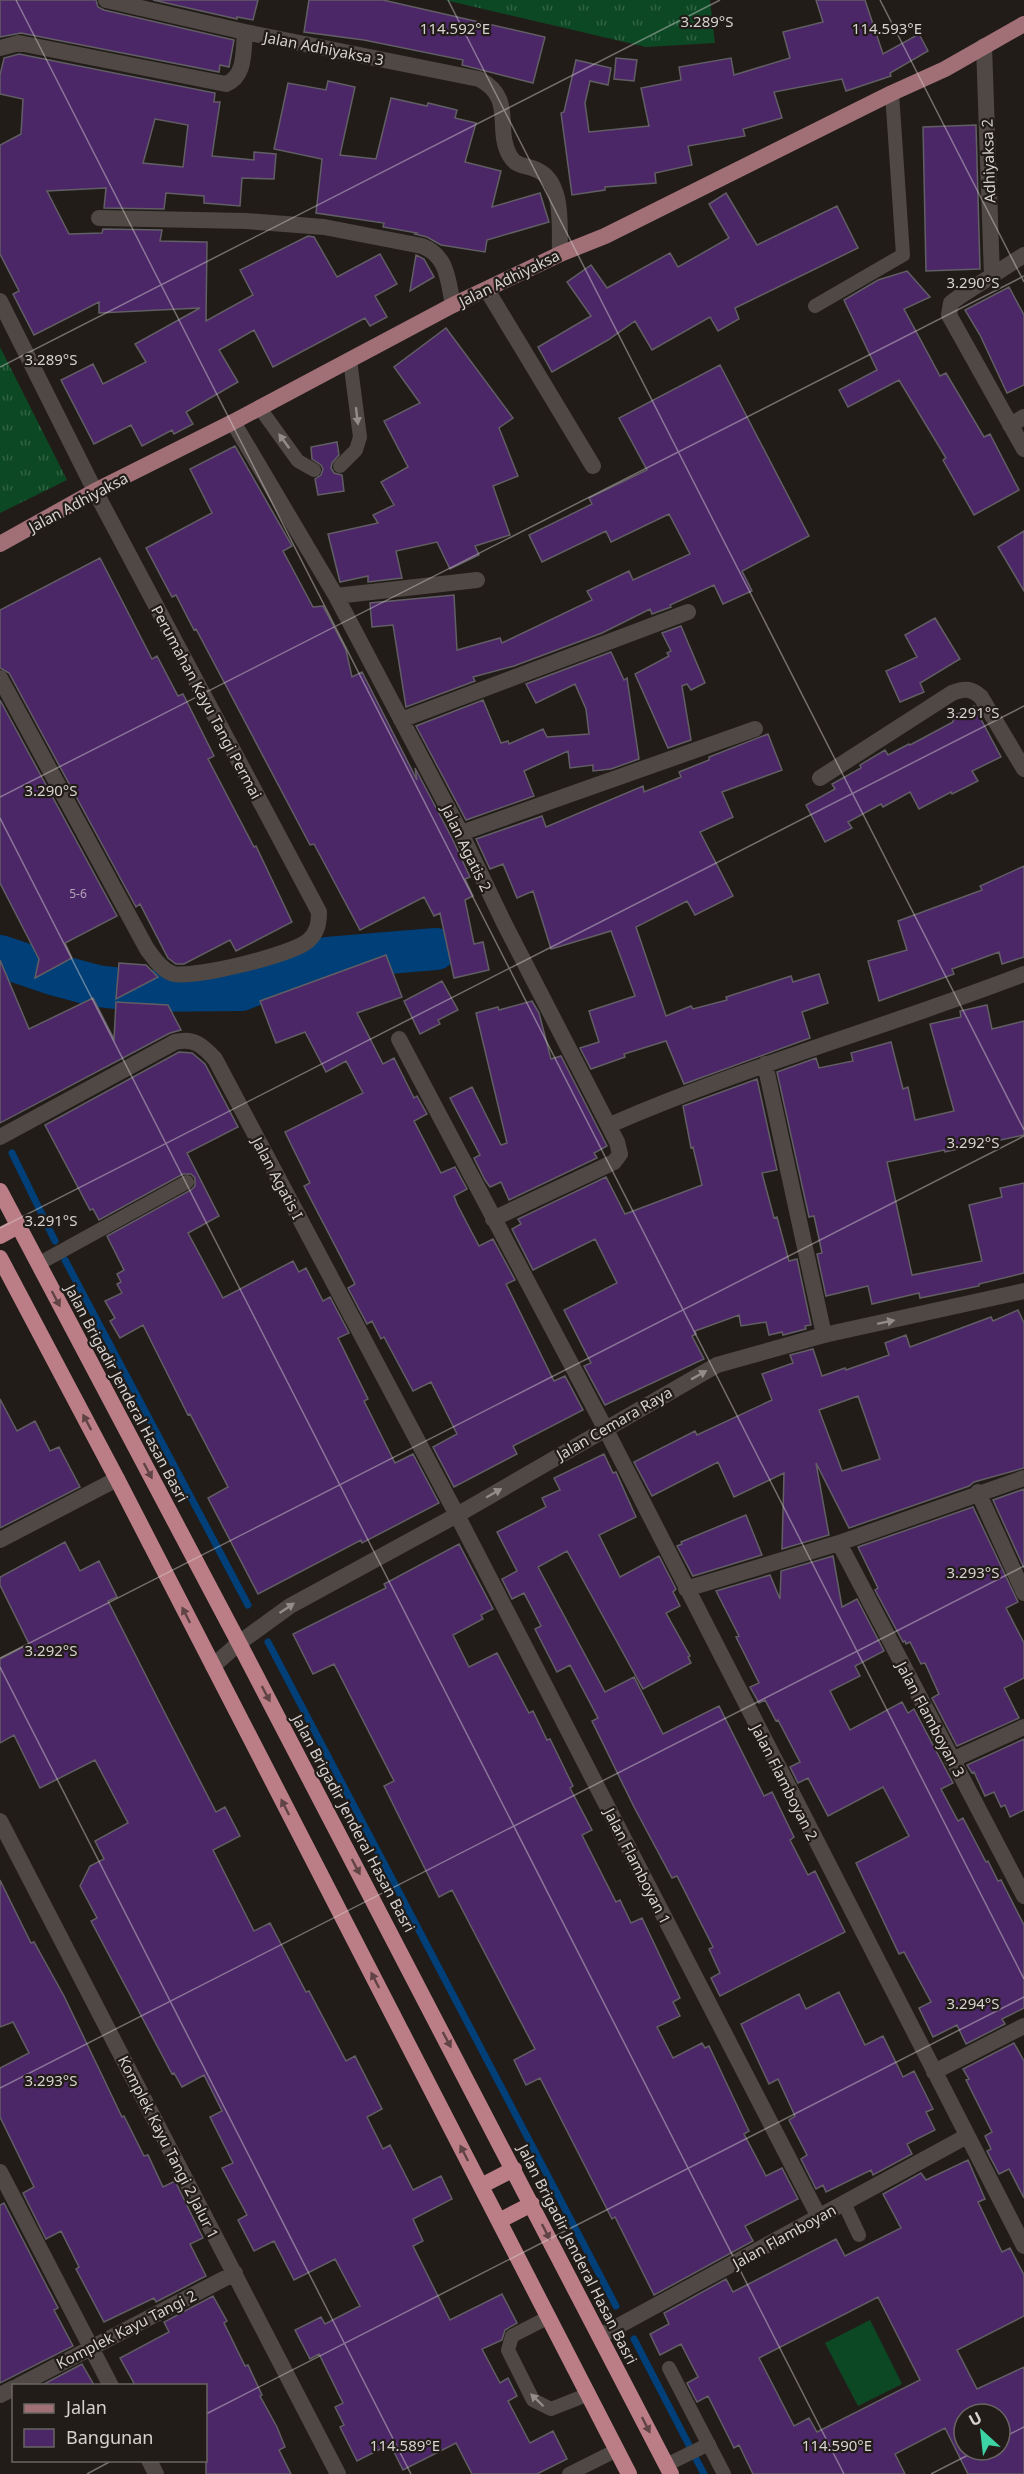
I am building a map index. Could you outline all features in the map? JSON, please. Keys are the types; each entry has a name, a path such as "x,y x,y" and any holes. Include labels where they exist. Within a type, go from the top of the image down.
{"highway":[{"name":"Jalan Brigadir Jenderal Hasan Basri","path":"0,1191 239,1642 669,2470"},
{"path":"0,1236 18,1226"},
{"path":"0,1258 117,1479 629,2474"},
{"path":"481,2186 514,2169"},
{"path":"499,2221 532,2204"}],"main road":[{"name":"Jalan Adhiyaksa","path":"0,544 95,491 233,422 453,305 560,254 604,236 945,69 1024,24"}],"street":[{"path":"106,0 245,33"},
{"name":"Jalan Adhiyaksa 3","path":"0,48 19,43 225,84 237,76 241,67 245,33 479,80 488,84 497,94 503,111 505,143 514,162 536,169 552,181 558,207 560,254"},
{"name":"Adhiyaksa 2","path":"984,46 992,276"},
{"path":"99,218 246,221 324,227 422,246 436,253 446,269 453,305"},
{"path":"1024,255 951,303 949,315 1017,421 1024,449"},
{"path":"487,290 593,466"},
{"name":"Perumahan Kayu Tangi Permai","path":"0,301 95,491 319,912 318,928 305,943 289,951 219,969 187,975 171,973 162,967 147,949 0,678"},
{"name":"Jalan Agatis 2","path":"233,422 336,596 461,833 504,923 610,1125 620,1154 616,1160 493,1219"},
{"path":"336,596 477,580"},
{"path":"401,720 688,612"},
{"path":"820,778 952,693 964,688 974,691 981,697 1024,769"},
{"path":"461,833 755,729"},
{"path":"610,1125 664,1101 765,1064 953,1001 1024,974"},
{"name":"Jalan Flamboyan 2","path":"399,1039 605,1428 1024,2246"},
{"name":"Jalan Agatis I","path":"0,1137 175,1042 189,1040 203,1046 215,1059 457,1515"},
{"path":"765,1064 824,1335"},
{"name":"Jalan Cemara Raya","path":"213,1666 239,1642 290,1606 457,1515 717,1365 824,1335 1024,1291"},
{"path":"686,1589 839,1543 978,1492 1024,1478"},
{"path":"0,1540 117,1479"},
{"path":"978,1492 1024,1593"},
{"name":"Jalan Flamboyan 1","path":"457,1515 819,2217"},
{"name":"Jalan Flamboyan 3","path":"839,1543 952,1760 1022,1888"},
{"path":"952,1760 1024,1727"},
{"name":"Komplek Kayu Tangi 2 Jalur 1","path":"0,1821 338,2474"},
{"path":"934,2072 1024,2026"},
{"name":"Jalan Flamboyan","path":"600,2336 967,2136"},
{"path":"0,2172 110,2384"},
{"name":"Komplek Kayu Tangi 2","path":"20,2384 235,2273"}],"lane":[{"path":"815,306 903,255 892,93"},
{"path":"340,466 356,450 360,437 350,360"},
{"path":"259,407 298,461 314,470"},
{"path":"38,1264 187,1182"},
{"path":"844,2203 859,2235"},
{"path":"549,2318 512,2336 508,2350 513,2363 533,2400 545,2408 559,2408 589,2394"},
{"path":"669,2368 698,2449 724,2474"},
{"path":"669,2470 698,2449"},
{"path":"577,2472 617,2450"}],"green space":[{"path":"445,0 710,0 715,43 646,47"},
{"path":"0,347 67,480 0,513"},
{"path":"870,2320 902,2384 858,2406 825,2343"}],"building":[{"path":"0,0 96,0 98,7 104,10 234,40 229,67 220,65 219,72 21,33 0,37"},
{"path":"153,0 258,0 253,20 237,17 237,19"},
{"path":"309,0 383,0 545,37 533,83 462,65 463,60 364,40 304,32"},
{"path":"816,0 865,0 883,54 919,34 928,51 890,73 891,76 846,91 842,79 774,92 782,118 743,129 745,136 688,146 692,165 655,173 656,183 605,187 605,190 572,195 561,113 564,112 576,60 611,68 608,85 590,81 585,103 589,132 649,126 641,88 681,80 679,67 731,58 734,75 790,58 783,32 823,22"},
{"path":"19,54 215,93 214,102 220,102 212,156 254,160 254,152 276,154 274,179 242,178 240,206 204,203 204,196 166,193 164,209 104,208 106,188 47,191 69,234 102,233 103,229 162,230 160,241 207,242 206,321 253,295 240,270 308,236 314,237 337,277 380,254 397,284 375,296 387,317 370,326 365,318 273,367 254,330 219,350 238,382 186,412 193,424 174,434 172,430 142,446 131,425 94,444 61,380 93,364 103,384 146,362 135,344 200,308 99,313 99,302 34,335 13,294 19,291 0,254 0,145 21,134 23,99 0,94 0,75 4,58","holes":["155,119 188,125 183,167 143,163"]},
{"path":"616,58 637,60 634,81 614,79"},
{"path":"328,81 355,87 340,155 376,159 391,98 457,110 455,118 476,123 465,162 501,171 492,207 540,193 549,222 487,240 485,252 441,245 427,237 415,234 417,233 383,227 384,223 316,213 322,159 274,149 288,83 326,90"},
{"path":"976,125 980,269 926,271 923,127"},
{"path":"726,193 757,245 837,206 858,248 735,308 739,319 718,331 710,317 652,350 635,321 608,340 552,372 538,347 591,316 567,282 591,265 607,288 670,253 678,267 729,238 709,204"},
{"path":"416,255 424,259 434,277 410,291"},
{"path":"907,271 930,297 904,309 940,376 946,373 984,437 990,434 1019,490 974,515 943,460 946,458 899,380 848,407 839,390 877,370 844,300 878,280"},
{"path":"1009,287 1024,315 1024,385 1007,393 980,335 965,310"},
{"path":"446,328 513,418 499,428 518,476 493,486 510,535 475,546 479,555 450,569 437,542 396,551 402,578 368,582 368,576 340,582 328,534 378,523 373,515 394,505 381,482 408,467 384,421 420,403 394,367"},
{"path":"720,365 809,536 742,571 752,591 723,604 714,585 670,605 671,607 652,614 650,609 602,633 514,666 473,677 475,681 406,707 393,625 372,627 370,603 454,595 457,650 500,638 502,643 592,600 587,591 629,571 633,580 690,554 669,514 611,542 606,531 542,562 529,535 592,504 589,498 647,470 619,418"},
{"path":"337,442 339,455 331,468 334,473 342,475 344,491 318,495 315,479 321,475 323,469 312,459 311,447"},
{"path":"235,446 292,546 283,551 313,607 323,606 346,650 352,677 362,672 417,780 415,768 452,838 470,877 465,879 473,896 465,900 474,944 483,942 489,970 454,978 440,913 434,916 424,897 360,930 314,844 310,845 196,629 194,630 176,595 172,597 146,548 212,513 190,469"},
{"path":"1024,531 1024,591 998,547"},
{"path":"100,558 152,659 157,656 178,696 183,694 214,756 208,759 254,847 256,846 292,922 236,951 230,940 184,964 176,964 168,958 140,904 136,907 9,673 0,668 0,610"},
{"path":"935,618 960,659 920,683 924,692 900,702 886,671 917,657 905,635"},
{"path":"681,626 705,683 691,690 687,684 682,686 691,740 668,748 635,674 669,656 667,653 671,651 662,633"},
{"path":"611,652 624,680 627,678 639,759 611,769 593,771 593,765 570,768 568,751 524,771 534,796 466,820 416,726 483,700 501,743 508,741 509,744 543,729 547,737 589,734 586,709 575,684 536,703 526,684"},
{"path":"0,700 117,916 65,943 72,958 35,978 39,959 0,883"},
{"path":"974,706 1001,757 972,771 978,781 919,809 910,792 883,807 881,804 848,822 852,828 825,842 806,805 835,789 832,784 861,768 860,765 885,750 888,755 910,745 953,722 953,716"},
{"path":"768,734 782,770 722,792 733,817 700,832 733,896 695,915 687,901 636,927 666,1016 691,1006 693,1009 727,1000 726,997 791,976 793,982 819,974 828,1003 802,1012 810,1038 684,1084 666,1041 624,1054 625,1057 591,1069 580,1048 599,1042 589,1011 635,996 611,931 551,949 533,891 517,898 503,864 490,869 476,839 542,816 546,827 643,786 644,792 681,777 679,772 709,760 709,757"},
{"path":"1024,866 1024,957 1002,964 999,952 952,969 954,974 879,1001 868,961 907,950 898,921 982,890 980,886"},
{"path":"386,955 402,997 357,1013 383,1064 394,1058 414,1098 417,1096 427,1114 414,1121 441,1173 455,1167 467,1189 454,1196 479,1246 493,1239 515,1280 506,1284 554,1381 565,1376 583,1410 513,1446 517,1454 454,1487 433,1447 457,1434 431,1382 413,1391 384,1337 381,1339 372,1321 367,1324 348,1288 355,1284 304,1186 310,1183 285,1132 363,1093 346,1061 326,1072 305,1032 276,1043 260,1001"},
{"path":"0,960 29,1029 93,998 114,1039 116,1002 168,1005 181,1030 170,1033 0,1123"},
{"path":"119,963 146,965 158,977 116,999"},
{"path":"442,981 458,1010 438,1020 440,1024 420,1034 404,1001"},
{"path":"532,1001 539,1013 551,1059 561,1056 607,1146 594,1153 597,1158 509,1200 501,1182 490,1187 485,1180 474,1158 480,1155 450,1098 472,1087 501,1145 507,1143 476,1013 498,1007 499,1010"},
{"path":"987,1005 992,1029 1024,1021 1024,1135 887,1162 912,1275 982,1261 969,1205 1002,1197 1000,1188 1024,1183 1024,1273 979,1284 979,1286 920,1298 919,1293 872,1304 868,1286 826,1296 817,1254 822,1253 814,1216 809,1217 777,1072 816,1058 819,1068 853,1061 851,1053 891,1042 903,1089 908,1087 915,1120 954,1111 930,1024 961,1017 960,1011"},
{"path":"179,1052 192,1053 205,1064 238,1127 187,1153 219,1216 188,1233 223,1298 293,1261 299,1272 306,1268 323,1301 330,1297 349,1333 338,1338 368,1399 364,1401 395,1463 413,1454 439,1503 362,1543 361,1540 258,1594 208,1498 228,1487 190,1414 188,1415 143,1325 120,1338 110,1321 115,1318 105,1301 122,1293 117,1284 121,1282 117,1274 124,1270 107,1236 191,1190 195,1186 195,1178 191,1174 183,1174 99,1220 93,1209 90,1210 45,1125"},
{"path":"757,1079 777,1170 762,1173 789,1261 797,1259 811,1325 805,1326 806,1329 783,1335 782,1332 769,1335 766,1322 741,1326 739,1315 695,1331 696,1334 692,1336 704,1359 605,1405 584,1366 591,1363 564,1310 617,1283 595,1239 533,1270 512,1229 521,1224 518,1219 606,1177 625,1214 702,1185 693,1147 691,1148 683,1106"},
{"path":"1018,1310 1024,1323 1024,1468 974,1482 969,1486 849,1528 816,1463 829,1535 782,1549 784,1473 734,1497 718,1462 652,1496 634,1462 695,1431 697,1435 772,1400 762,1374 793,1363 790,1355 813,1349 822,1376 889,1355 885,1343 906,1335 910,1347 991,1317 993,1321","holes":["858,1396 880,1459 842,1471 819,1410"]},
{"path":"0,1399 17,1431 35,1421 50,1451 59,1447 80,1487 0,1528"},
{"path":"604,1454 613,1473 616,1472 636,1517 599,1535 620,1577 659,1556 676,1589 673,1592 680,1606 666,1613 690,1656 688,1657 691,1663 643,1689 567,1551 538,1567 605,1692 634,1677 663,1734 719,1706 764,1796 772,1792 794,1837 790,1840 808,1875 815,1871 845,1932 720,1996 711,1978 720,1973 709,1949 713,1947 677,1876 672,1878 634,1807 592,1721 598,1718 570,1665 557,1672 535,1629 541,1626 524,1593 512,1599 502,1579 517,1571 497,1532 546,1507 542,1498 560,1490 554,1478"},
{"path":"1024,1489 1024,1568 993,1500"},
{"path":"973,1507 1018,1602 1006,1608 1024,1643 1024,1678 1004,1688 1019,1718 957,1746 932,1698 939,1694 925,1663 921,1664 910,1642 906,1644 905,1641 903,1642 875,1590 878,1588 858,1547"},
{"path":"746,1515 762,1555 693,1576 677,1546 682,1544 681,1542"},
{"path":"65,1542 80,1571 99,1561 117,1597 108,1601 169,1721 216,1812 225,1807 240,1836 213,1850 254,1931 270,1923 346,2061 355,2056 382,2109 367,2117 383,2149 390,2145 413,2190 441,2176 452,2199 413,2219 423,2241 413,2246 450,2320 502,2294 517,2323 505,2330 502,2340 482,2349 500,2383 508,2378 517,2396 508,2401 530,2443 553,2431 567,2459 537,2474 472,2474 456,2443 403,2470 390,2444 357,2461 340,2427 344,2425 335,2407 343,2403 319,2354 310,2359 295,2330 321,2317 325,2324 360,2306 335,2259 294,2280 274,2241 254,2251 238,2220 247,2215 222,2168 233,2163 210,2117 222,2111 204,2075 182,2087 174,2073 172,2074 91,1921 97,1918 80,1886 90,1866 104,1859 95,1841 128,1823 95,1760 40,1788 14,1735 0,1743 0,1659 29,1644 0,1585 0,1577"},
{"path":"459,1544 493,1609 481,1615 483,1619 453,1635 469,1667 497,1653 529,1713 533,1711 547,1740 550,1739 573,1786 570,1788 592,1830 582,1835 616,1902 620,1900 631,1923 642,1918 680,1998 673,2002 680,2016 657,2027 673,2058 702,2043 705,2048 709,2046 749,2131 744,2134 766,2176 782,2168 798,2199 745,2226 753,2241 654,2295 615,2217 612,2219 540,2078 526,2085 514,2060 535,2049 452,1890 439,1897 384,1786 394,1781 334,1664 313,1674 293,1634 386,1588 384,1584"},
{"path":"833,1556 842,1607 857,1599 884,1651 855,1666 860,1676 830,1691 850,1730 902,1702 908,1713 914,1709 953,1783 941,1789 958,1821 963,1818 986,1862 988,1861 998,1881 1001,1880 1024,1925 1024,2008 1002,2019 1005,2024 966,2044 957,2025 933,2037 919,2008 931,2002 904,1952 899,1954 856,1863 909,1836 883,1787 828,1816 808,1778 798,1783 790,1767 800,1762 765,1700 759,1703 750,1687 759,1683 716,1591 770,1575 780,1599 781,1571"},
{"path":"1024,1739 1024,1810 1010,1817 1005,1805 1001,1807 994,1792 985,1796 974,1772 972,1773 967,1765"},
{"path":"0,1880 31,1943 34,1942 64,1996 122,2117 124,2116 144,2156 148,2155 163,2187 175,2181 203,2238 190,2244 206,2276 156,2302 154,2298 104,2322 76,2269 79,2267 61,2231 46,2239 23,2193 34,2187 0,2117 0,2068 29,2053 13,2022 0,2027"},
{"path":"839,1992 865,2045 883,2036 903,2077 914,2071 933,2109 926,2112 935,2130 907,2144 912,2154 873,2175 871,2170 826,2192 823,2185 816,2189 801,2159 807,2155 789,2120 795,2116 778,2079 769,2084 741,2024 799,1994 806,2009"},
{"path":"1014,2043 1024,2061 1024,2198 1009,2169 999,2174 987,2151 991,2149 985,2136 992,2132 966,2080 969,2079 963,2069"},
{"path":"968,2160 985,2199 978,2202 1002,2252 1010,2248 1024,2275 1024,2316 957,2350 977,2389 1024,2367 1024,2474 968,2474 962,2462 1012,2462 1012,2402 952,2402 952,2442 945,2428 895,2454 905,2474 753,2474 739,2445 734,2448 708,2396 697,2402 687,2383 698,2377 681,2344 660,2355 650,2334 669,2324 664,2313 726,2279 733,2292 836,2239 845,2256 901,2228 883,2194 921,2173 926,2180","holes":["878,2297 920,2380 817,2432 809,2418 794,2426 759,2358"]},
{"path":"4,2203 58,2308 54,2310 73,2346 0,2383 0,2205"},
{"path":"213,2296 227,2321 224,2323 245,2366 248,2365 262,2395 260,2396 277,2427 285,2447 279,2450 291,2474 206,2474 207,2384 134,2384 120,2358 169,2332 164,2322"},
{"path":"82,2364 93,2384 44,2384"}],"waterway":[{"path":"0,956 97,986 141,991 241,990 327,958 436,949"},
{"path":"12,1153 55,1241"},
{"path":"65,1260 248,1605"},
{"path":"268,1642 616,2306"},
{"path":"634,2339 704,2474"}]}
